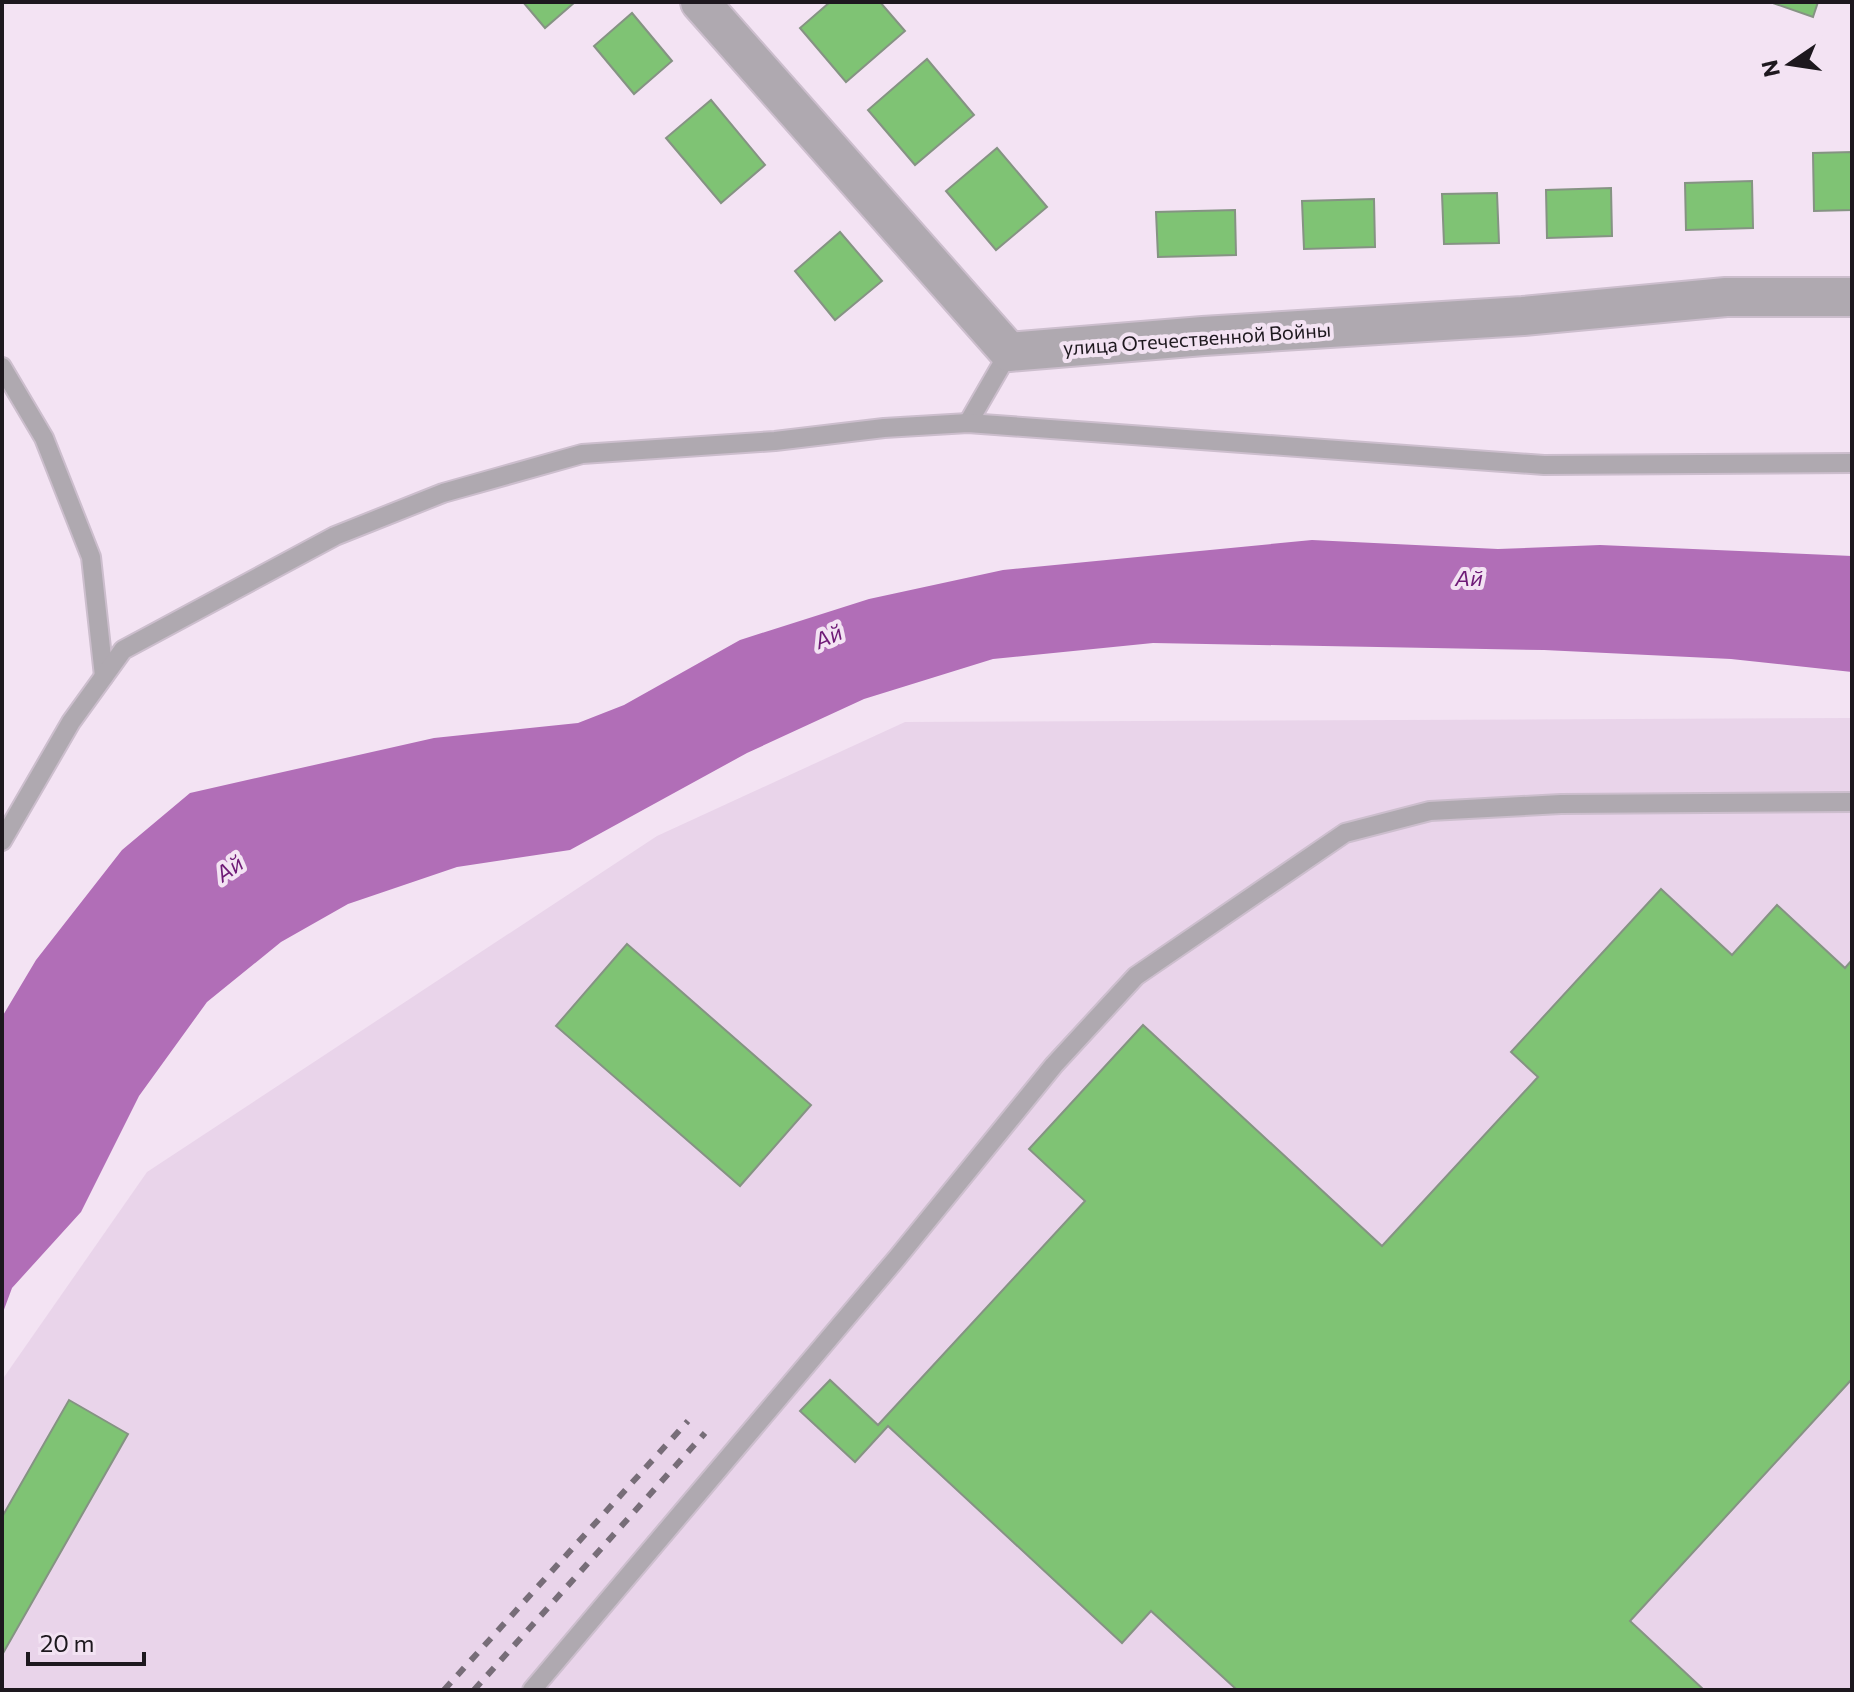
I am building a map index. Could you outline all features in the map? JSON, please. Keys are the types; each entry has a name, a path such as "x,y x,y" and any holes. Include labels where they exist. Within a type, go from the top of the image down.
{"street":[{"path":"700,2 1009,352"},
{"name":"улица Отечественной Войны","path":"1009,352 1203,336 1523,316 1726,297 1852,297"}],"lane":[{"path":"968,423 1009,352"},
{"path":"2,367 44,438 91,557 104,676"},
{"path":"2,841 71,722 123,650 335,536 443,493 582,454 775,441 884,428 968,423 1544,465 1852,463"},
{"path":"532,1690 887,1270 1054,1065 1136,976 1345,833 1430,811 1561,804 1852,802"}],"shaded area":[{"path":"1852,718 1852,1690 2,1690 2,1380 147,1172 657,836 905,722"}],"water":[{"name":"Ай","path":"1312,540 1498,549 1600,545 1852,556 1852,672 1731,659 1544,650 1153,643 993,659 864,699 747,753 570,850 457,867 348,904 281,942 207,1002 139,1096 81,1212 12,1288 2,1315 2,1017 36,960 122,850 190,793 434,738 578,723 624,705 740,640 869,599 1003,570"}],"building":[{"path":"523,2 575,2 545,28"},
{"path":"830,2 880,2 905,31 846,82 800,28"},
{"path":"1770,2 1818,2 1813,17"},
{"path":"632,13 672,61 634,94 594,46"},
{"path":"927,59 974,115 915,165 868,110"},
{"path":"711,100 765,165 721,203 666,138"},
{"path":"997,148 1047,207 996,250 946,191"},
{"path":"1852,152 1852,210 1814,211 1813,153"},
{"path":"1752,181 1753,228 1686,230 1685,183"},
{"path":"1611,188 1612,236 1547,238 1546,190"},
{"path":"1497,193 1499,243 1444,244 1442,194"},
{"path":"1374,199 1375,247 1304,249 1302,201"},
{"path":"1235,210 1236,255 1158,257 1156,212"},
{"path":"840,232 882,281 835,320 795,271"},
{"path":"1661,889 1732,955 1777,905 1845,968 1852,960 1852,1379 1630,1621 1704,1690 1237,1690 1151,1611 1122,1643 888,1426 855,1462 800,1411 830,1380 878,1425 1085,1201 1029,1149 1143,1025 1382,1246 1538,1077 1511,1052"},
{"path":"627,944 811,1105 740,1186 556,1026"},
{"path":"69,1400 128,1434 2,1655 2,1517"}],"railway":[{"path":"444,1690 688,1421"},
{"path":"474,1690 705,1433"}]}
